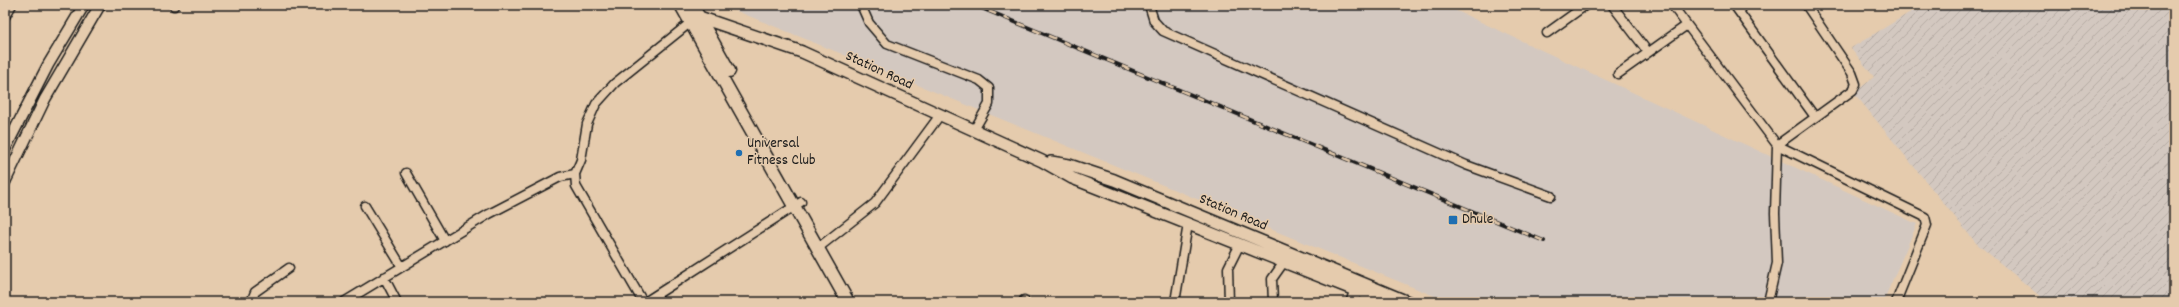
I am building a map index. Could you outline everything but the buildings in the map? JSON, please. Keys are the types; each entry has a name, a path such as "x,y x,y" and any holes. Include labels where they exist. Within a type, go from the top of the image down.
{"main road":[{"path":"681,5 695,19 821,246 855,302"},
{"path":"692,5 695,19"},
{"name":"Station Road","path":"695,19 802,52 1042,161 1076,180 1356,290 1366,298 1385,302"},
{"name":"Station Road","path":"1042,161 1069,165 1114,180 1366,283 1408,302"},
{"path":"821,246 848,302"},
{"path":"1352,302 1356,290"}],"street":[{"path":"5,17 12,5"},
{"path":"18,156 5,150 48,65 84,5"},
{"path":"5,182 45,99 99,5"},
{"path":"695,5 695,19 615,83 596,104 587,124 581,160 575,174 576,186 644,302 798,204"},
{"path":"860,5 869,23 887,44 979,80 989,88 989,104 974,130"},
{"path":"1149,5 1154,21 1163,31 1466,165 1551,196"},
{"path":"1546,33 1586,5"},
{"path":"1612,5 1648,52"},
{"path":"1672,5 1777,145 1924,217 1927,225 1896,302"},
{"path":"1734,5 1815,117"},
{"path":"1777,145 1852,90 1856,84 1852,73 1806,5"},
{"path":"1618,74 1687,24"},
{"path":"821,246 875,203 940,115"},
{"path":"1768,302 1777,263 1775,213 1777,145"},
{"path":"406,173 445,241"},
{"path":"344,302 489,214 560,177 575,174"},
{"path":"365,206 402,267"},
{"path":"1176,302 1188,224"},
{"path":"1229,302 1228,268 1240,244"},
{"path":"1273,302 1272,279 1284,262"},
{"path":"251,302 255,292 289,268"},
{"path":"384,277 397,302"}],"shaded area":[{"path":"722,5 1444,5 1917,224 1883,302 1449,302"},
{"path":"1922,5 2174,5 2173,302 2047,302 1976,243 1854,93 1874,77 1851,48"}],"railway":[{"path":"974,5 1544,241"}],"place":[{"name":"Universal Fitness Club","path":"739,153"},
{"name":"Dhule","path":"1453,220"}]}
